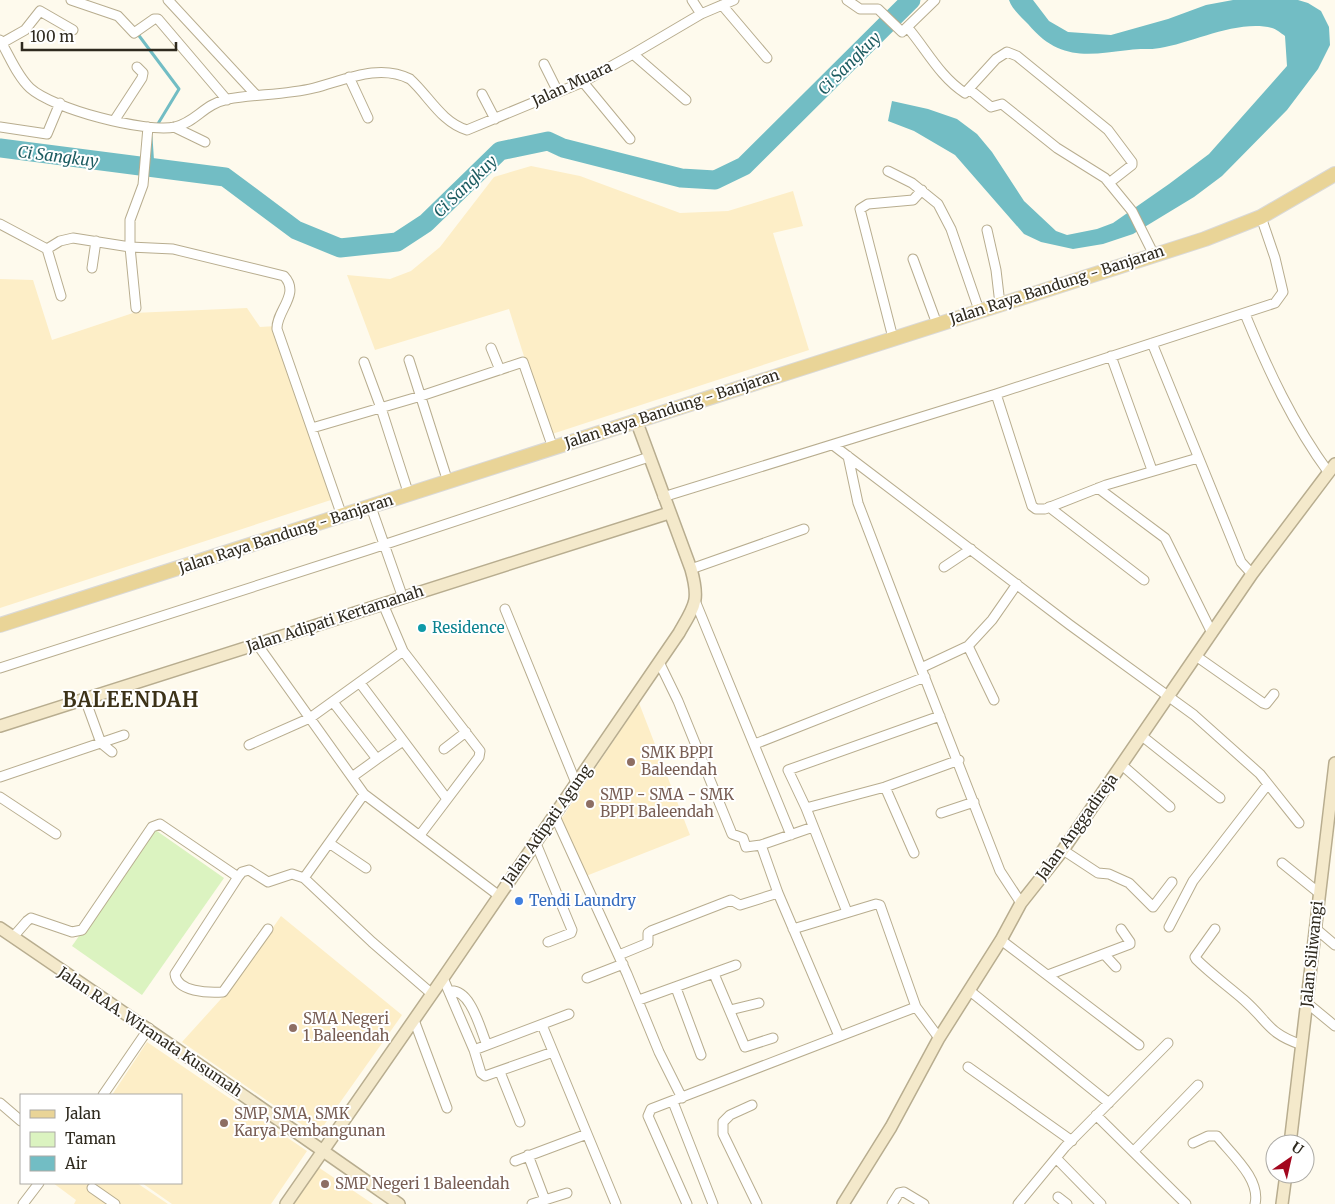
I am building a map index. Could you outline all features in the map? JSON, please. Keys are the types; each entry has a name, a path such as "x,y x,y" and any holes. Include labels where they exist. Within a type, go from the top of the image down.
{"main road":[{"name":"Jalan Raya Bandung - Banjaran","path":"0,625 1205,239 1261,217 1335,174"},
{"path":"636,420 691,569 696,588 696,602"},
{"name":"Jalan Anggadireja","path":"843,1204 890,1127 939,1038 1001,940 1017,898 1063,850 1169,698 1252,574 1332,469"},
{"name":"Jalan Adipati Kertamanah","path":"0,726 669,513"},
{"name":"Jalan Adipati Agung","path":"286,1204 444,978 498,895 659,662 696,602"},
{"name":"Jalan Siliwangi","path":"1291,1134 1335,763"},
{"name":"Jalan RAA. Wiranata Kusumah","path":"0,928 81,985 150,1028 399,1204"},
{"path":"1282,1204 1285,1184"}],"street":[{"path":"70,0 118,16 134,33 154,19 158,19 227,100"},
{"path":"168,0 256,96"},
{"path":"692,0 701,14"},
{"name":"Jalan Muara","path":"349,77 378,72 410,78 437,110 456,127 467,130 582,82 701,14 734,0"},
{"path":"847,0 860,9 878,9 904,29 921,43 929,59 963,92 969,89 996,59 1009,52 1017,56 1108,130 1132,162 1132,165 1109,183"},
{"path":"904,29 935,0"},
{"path":"722,4 767,58"},
{"path":"73,30 40,11 25,30 1,41 30,87 60,103 91,116 148,131 174,127 199,114 209,105 227,100 315,88 349,77 368,118"},
{"path":"633,54 686,100"},
{"path":"544,64 558,92"},
{"path":"114,121 142,78 143,73 136,67"},
{"path":"582,82 630,139"},
{"path":"969,89 991,107 1002,104 1057,148 1086,164 1109,183 1132,211 1142,227 1154,255"},
{"path":"482,94 496,119"},
{"path":"0,127 47,134 60,103"},
{"path":"174,127 205,142"},
{"path":"136,308 130,247 130,220 143,185 148,131"},
{"path":"888,172 912,183 938,204 944,214 979,310"},
{"path":"893,338 863,230 860,209 868,204 913,200 922,190"},
{"path":"664,497 996,394 1275,303 1282,292 1275,260 1261,217"},
{"path":"0,224 47,249 61,296"},
{"path":"987,230 996,270 1000,304"},
{"path":"47,249 60,241 73,238 130,247 173,249 277,273 286,278 289,300 278,319 276,329 342,516"},
{"path":"92,268 96,241"},
{"path":"913,260 937,324"},
{"path":"1245,314 1269,372 1303,436 1332,469"},
{"path":"1152,343 1241,562 1252,574"},
{"path":"491,348 500,370"},
{"path":"1111,356 1152,470"},
{"path":"409,360 448,482"},
{"path":"364,362 409,495"},
{"path":"312,428 525,363 552,448"},
{"path":"996,394 1032,506 1039,510 1152,470 1198,458"},
{"path":"833,445 1194,715 1254,768 1299,823"},
{"path":"848,456 858,504 923,673 959,760 1000,871 1017,898"},
{"path":"0,668 649,457"},
{"path":"1098,488 1165,538 1212,633"},
{"path":"371,507 402,598"},
{"path":"1049,507 1144,580"},
{"path":"691,569 804,529"},
{"path":"944,567 971,549"},
{"path":"755,744 923,673 968,646 992,620 1017,584"},
{"path":"696,602 791,835"},
{"path":"382,604 403,651 479,749 480,755 420,835"},
{"path":"505,609 576,783"},
{"path":"257,644 364,794 498,895"},
{"path":"968,646 994,700"},
{"path":"248,745 310,718 403,651"},
{"path":"1196,656 1263,703 1266,704 1274,694"},
{"path":"659,662 678,701 732,834 742,838 746,847 761,845 813,826"},
{"path":"360,683 447,799"},
{"path":"85,698 101,743 106,750 112,752"},
{"path":"333,702 377,759"},
{"path":"847,912 806,808 788,770 940,716"},
{"path":"444,749 466,732"},
{"path":"0,777 124,735"},
{"path":"1142,736 1220,798"},
{"path":"352,777 403,740"},
{"path":"806,808 885,787 959,760"},
{"path":"1122,765 1170,807"},
{"path":"1169,927 1194,881 1228,833 1268,784"},
{"path":"885,787 914,853"},
{"path":"304,878 364,794"},
{"path":"0,798 56,834"},
{"path":"941,813 974,802"},
{"path":"554,814 639,1000 659,1052 682,1098"},
{"path":"13,937 31,918 72,932 82,930 155,824 160,824 238,877"},
{"path":"535,841 572,930 571,933 548,942"},
{"path":"329,843 366,868"},
{"path":"761,845 778,893 839,1036"},
{"path":"1063,850 1098,872 1109,874 1129,884 1153,908 1172,882"},
{"path":"1282,863 1319,893"},
{"path":"268,929 222,992 184,988 175,978 175,974 238,877 242,872 249,870 268,882 292,874 304,878 372,942 432,994"},
{"path":"619,955 648,943 648,934 652,931 707,909 731,900 740,905 778,893"},
{"path":"793,929 876,904 882,907 916,1006 939,1038"},
{"path":"1315,928 1335,945"},
{"path":"1048,975 1130,944 1121,929"},
{"path":"1215,929 1195,957 1196,959 1256,1011 1271,1030 1284,1038 1302,1045"},
{"path":"1001,940 1138,1044"},
{"path":"1104,954 1116,967"},
{"path":"587,978 623,964"},
{"path":"639,1000 736,965"},
{"path":"714,974 746,1048 773,1038"},
{"path":"444,978 483,1075 500,1072 553,1052"},
{"path":"676,988 701,1055"},
{"path":"449,991 457,990 468,998 487,1045"},
{"path":"970,991 1105,1099"},
{"path":"730,1010 759,1003"},
{"path":"1307,1003 1335,1026"},
{"path":"687,1204 648,1116 651,1110 916,1006"},
{"path":"474,1050 569,1014"},
{"path":"414,1020 447,1108"},
{"path":"542,1025 616,1204"},
{"path":"104,1094 150,1028"},
{"path":"1018,1204 1056,1158 1096,1115 1105,1099 1168,1043"},
{"path":"968,1067 1055,1127 1072,1141"},
{"path":"500,1072 520,1122"},
{"path":"1134,1151 1198,1085"},
{"path":"673,1102 713,1204"},
{"path":"752,1105 730,1116 723,1122 723,1134 757,1204"},
{"path":"1,1107 20,1120"},
{"path":"1096,1115 1186,1204"},
{"path":"515,1161 587,1134"},
{"path":"1193,1143 1208,1136 1216,1136 1249,1177 1256,1190 1255,1204"},
{"path":"528,1155 545,1200"},
{"path":"1056,1158 1101,1204"},
{"path":"23,1204 38,1184"},
{"path":"92,1188 116,1204"},
{"path":"892,1204 900,1193 904,1192 924,1204"},
{"path":"532,1204 567,1193"},
{"path":"1058,1197 1067,1204"}],"shaded area":[{"path":"531,166 580,176 680,213 728,211 793,191 803,226 773,233 809,350 549,435 509,309 375,350 347,275 390,279 411,271 440,247 494,177"},
{"path":"0,279 33,280 52,340 133,313 247,308 260,327 276,326 337,498 0,608"},
{"name":"SMK BPPI Baleendah","path":"639,703 690,835 586,876 560,821"},
{"name":"SMA Negeri 1 Baleendah","path":"281,916 402,1015 317,1135 182,1042 230,989"},
{"name":"SMP, SMA, SMK Karya Pembangunan","path":"147,1042 307,1151 271,1204 172,1204 143,1184 182,1184 182,1094 113,1094"},
{"name":"SMP Negeri 1 Baleendah","path":"318,1167 373,1204 293,1204"},
{"path":"54,1184 138,1184 168,1204 74,1204 76,1200"}],"green space":[{"path":"154,829 224,878 142,995 72,946"}],"water":[{"path":"1009,0 1033,0 1049,21 1068,32 1111,35 1168,19 1206,5 1233,0 1298,0 1308,3 1321,11 1329,27 1330,45 1318,69 1287,110 1222,176 1194,197 1133,234 1103,244 1073,249 1041,242 1024,234 955,155 914,131 888,121 892,101 928,109 957,119 977,134 992,152 1024,201 1056,231 1067,235 1097,229 1113,223 1209,154 1287,66 1285,36 1272,28 1259,26 1245,27 1230,29 1160,48 1087,54 1074,53 1051,44 1040,36 1017,13"}],"waterway":[{"name":"Ci Sangkuy","path":"0,148 225,177 296,230 340,248 397,242 426,223 500,151 548,141 563,148 681,178 715,180 744,166 911,0"},
{"path":"137,33 179,89 156,127"},
{"path":"151,137 153,168"}],"place":[{"name":"Residence","path":"422,628"},
{"name":"SMK BPPI Baleendah","path":"631,762"},
{"name":"SMP - SMA - SMK BPPI Baleendah","path":"590,804"},
{"name":"Tendi Laundry","path":"519,901"},
{"name":"SMA Negeri 1 Baleendah","path":"293,1028"},
{"name":"SMP, SMA, SMK Karya Pembangunan","path":"224,1123"},
{"name":"SMP Negeri 1 Baleendah","path":"325,1184"}],"district":[{"name":"BALEENDAH","path":"131,700"}]}
